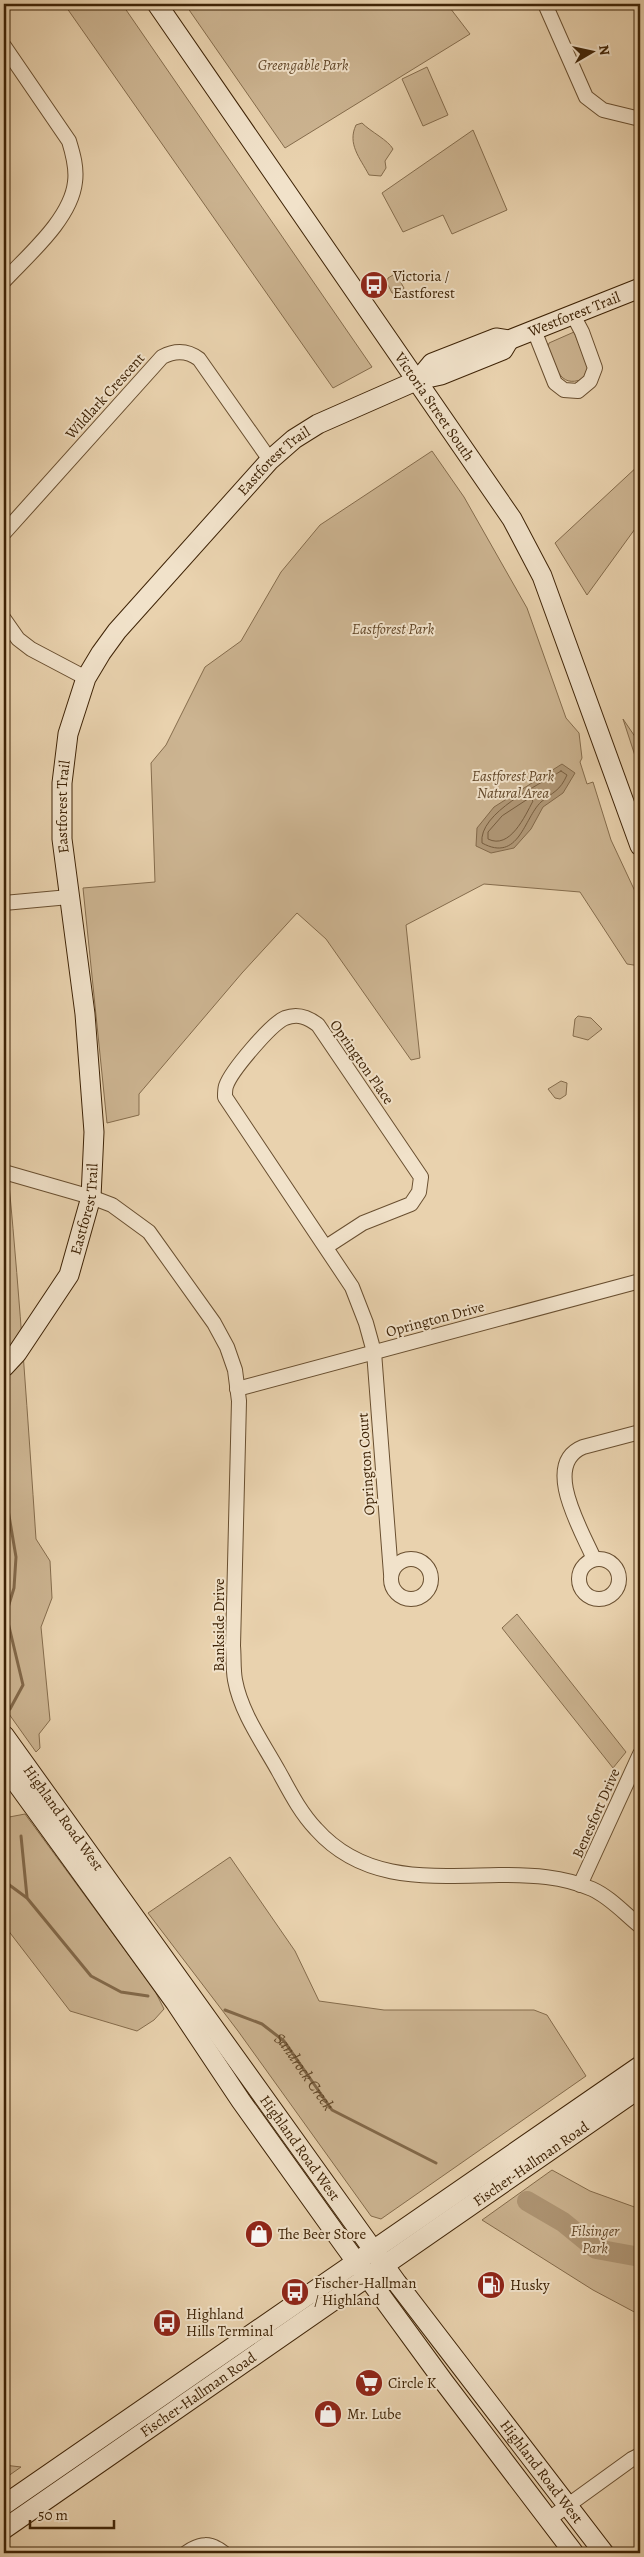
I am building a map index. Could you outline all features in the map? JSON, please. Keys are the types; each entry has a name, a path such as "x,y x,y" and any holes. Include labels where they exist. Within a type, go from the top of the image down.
{"main road":[{"name":"Victoria Street South","path":"157,4 297,210 418,380 512,519 542,576 640,846"},
{"name":"Westforest Trail","path":"418,380 441,376 503,350 509,340 640,288"},
{"name":"Eastforest Trail","path":"4,1367 17,1353 70,1275 91,1196 94,1132 85,1014 62,839 62,782 68,734 86,678 117,631 270,460 294,439 318,424 418,380"},
{"name":"Highland Road West","path":"4,1735 385,2266 569,2504 604,2553"},
{"name":"Highland Road West","path":"4,1766 176,2002 240,2101 368,2278 444,2382 574,2553"},
{"name":"Fischer-Hallman Road","path":"4,2505 640,2066"},
{"name":"Fischer-Hallman Road","path":"4,2529 640,2088"}],"street":[{"path":"545,4 586,97 603,110 640,118"},
{"path":"4,46 69,141 74,158 75,182 68,207 4,281"},
{"path":"534,330 555,383 564,390 578,391 590,381 595,368 582,332 572,315"},
{"name":"Wildlark Crescent","path":"4,533 162,357 175,351 184,352 199,359 270,460"},
{"path":"4,619 18,639 31,649 86,678"},
{"path":"4,903 69,897"},
{"name":"Oprington Place","path":"326,1247 363,1223 411,1204 420,1192 421,1177 318,1025 311,1019 296,1016 277,1023 236,1070 226,1086 225,1097 352,1286 364,1314 374,1352"},
{"name":"Bankside Drive","path":"4,1172 91,1196 138,1222 159,1244 214,1322 227,1347 235,1370 239,1401 233,1646 235,1680 242,1703 298,1807 329,1843 358,1860 389,1872 433,1876 530,1875 556,1878 595,1890 640,1926"},
{"name":"Oprington Drive","path":"237,1389 374,1352 640,1285"},
{"name":"Oprington Court","path":"374,1352 391,1574"},
{"path":"594,1559 567,1494 564,1481 565,1462 574,1450 640,1432"},
{"name":"Benesfort Drive","path":"580,1885 640,1754"},
{"path":"549,2519 640,2455"},
{"path":"186,2553 197,2546 206,2544 214,2546 224,2553"}],"green space":[{"path":"64,4 122,4 372,367 333,388"},
{"name":"Greengable Park","path":"185,4 447,4 470,34 285,148"},
{"path":"427,67 448,115 423,126 402,79"},
{"path":"362,123 387,142 393,149 385,161 386,168 381,176 369,175 356,151 353,138 354,132 356,125"},
{"path":"473,130 507,210 452,234 443,215 403,232 382,193"},
{"path":"393,275 397,276 404,288 401,293 392,293 387,283 388,278"},
{"path":"574,332 588,367 583,379 568,381 559,374 548,347 549,343"},
{"name":"Eastforest Park","path":"432,451 464,497 527,608 566,718 579,733 582,758 580,762 587,784 593,782 611,840 640,902 640,966 627,964 580,892 484,884 406,925 420,1058 411,1060 326,939 297,913 242,973 139,1094 139,1115 107,1123 83,888 155,882 151,763 166,745 205,667 241,641 281,572 320,525"},
{"path":"640,464 640,522 587,595 555,543"},
{"path":"623,719 640,744 640,771"},
{"path":"578,1016 591,1018 602,1029 588,1040 573,1036 575,1019"},
{"path":"561,1081 567,1083 566,1095 560,1099 555,1098 548,1089"},
{"path":"4,1182 9,1184 13,1228 36,1539 50,1561 52,1598 41,1627 50,1720 39,1734 40,1748 36,1752 4,1707"},
{"path":"517,1614 626,1752 613,1768 502,1628"},
{"path":"25,1814 155,1991 164,2009 154,2020 137,2031 70,2011 4,1925 4,1818"},
{"path":"230,1857 295,1951 319,2001 384,2010 534,2010 547,2015 586,2076 381,2219 371,2216 238,2031 148,1913"},
{"name":"Filsinger Park","path":"552,2170 590,2191 640,2209 640,2315 593,2290 482,2220"},
{"path":"4,2465 21,2467 4,2479"}],"water":[{"path":"562,764 575,773 563,793 543,807 531,829 514,848 491,853 476,846 477,828 494,807"}],"waterway":[{"path":"4,1486 16,1557 14,1588 6,1614 23,1685 10,1709"},
{"path":"21,1836 27,1897"},
{"name":"Sandrock Creek","path":"4,1881 27,1898 91,1976 121,1992 148,1996"},
{"name":"Sandrock Creek","path":"225,2010 262,2024 284,2041 332,2110 436,2163"},
{"name":"Sandrock Creek","path":"527,2201 563,2222 596,2249 640,2257"}],"place":[{"name":"Victoria / Eastforest","path":"374,285"},
{"name":"The Beer Store","path":"259,2234"},
{"name":"Husky","path":"491,2285"},
{"name":"Fischer-Hallman / Highland","path":"295,2292"},
{"name":"Highland Hills Terminal","path":"167,2323"},
{"name":"Circle K","path":"369,2383"},
{"name":"Mr. Lube","path":"328,2414"}],"park label":[{"name":"Eastforest Park Natural Area","path":"513,784"}]}
